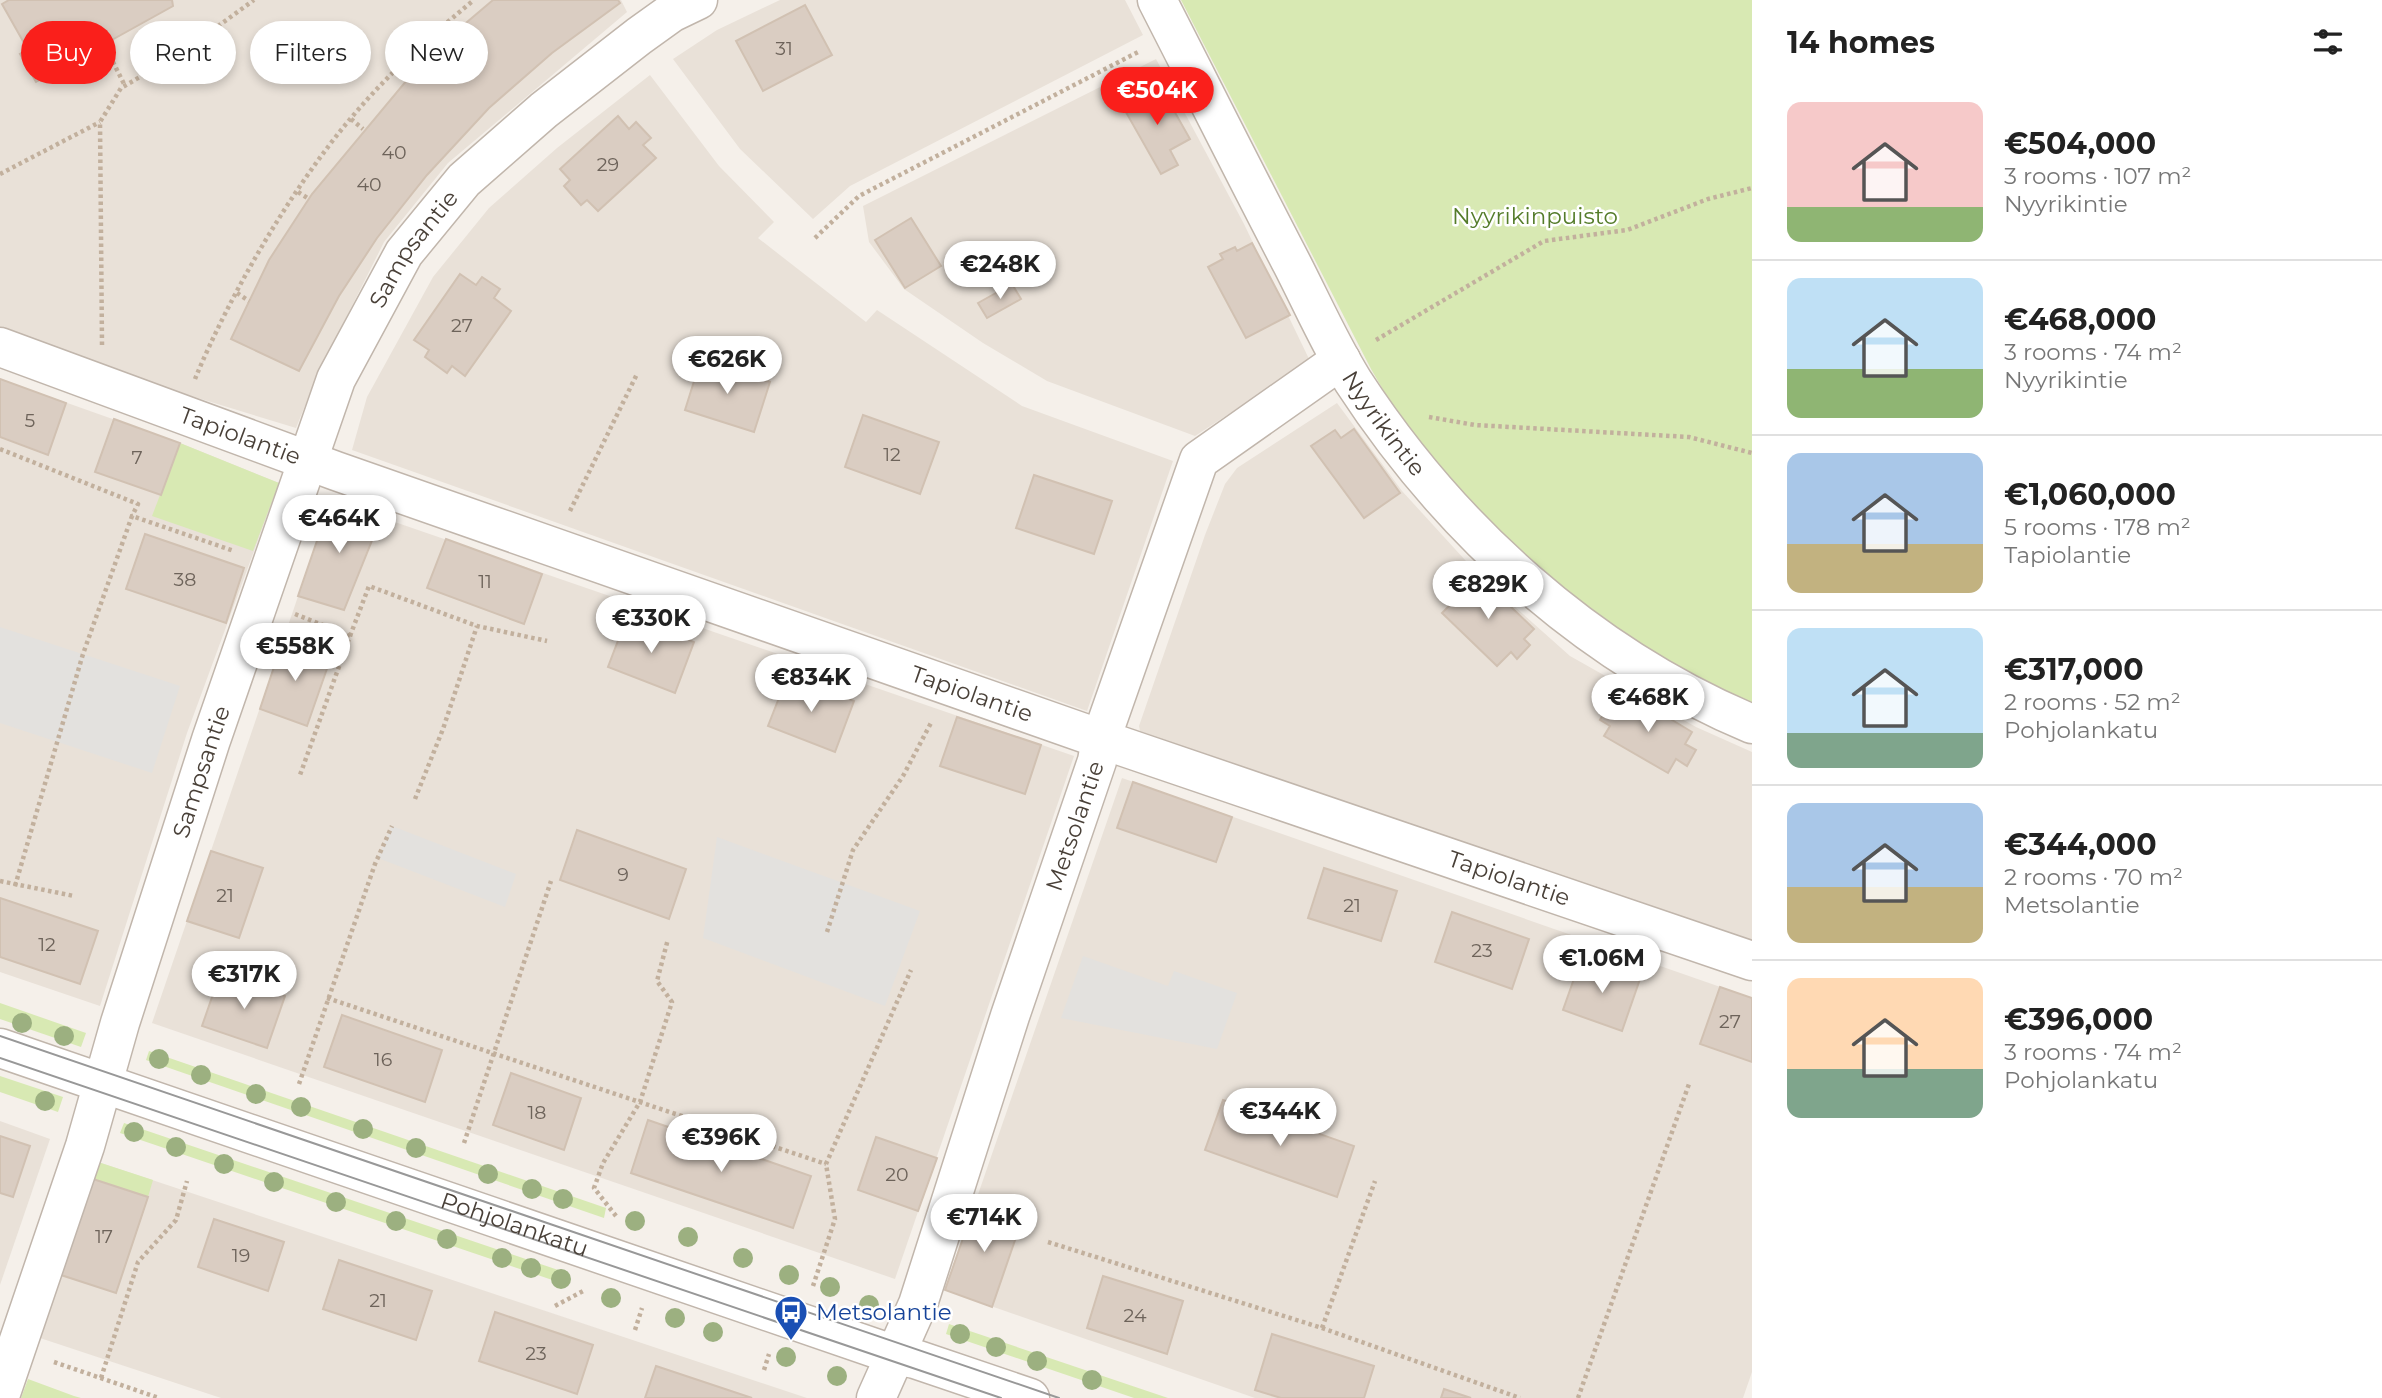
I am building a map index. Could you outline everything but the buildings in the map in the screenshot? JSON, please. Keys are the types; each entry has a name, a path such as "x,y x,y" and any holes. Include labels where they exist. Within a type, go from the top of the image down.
{"street":[{"name":"Nyyrikintie","path":"1157,0 1342,360 1421,476 1494,554 1583,630 1695,700 1752,724"},
{"name":"Sampsantie","path":"0,1396 103,1083 206,753 336,379 404,253 464,180 544,110 677,4"},
{"name":"Tapiolantie","path":"0,347 103,384 180,416 1101,739 1752,961"},
{"name":"Metsolantie","path":"876,1398 918,1304 1010,1016 1097,761 1101,739 1199,460 1342,360"},
{"name":"Pohjolankatu","path":"0,1048 895,1355 915,1359 1030,1398"}],"path":[{"path":"0,174 100,122 125,86 181,53 247,2 254,0"},
{"path":"449,21 474,0"},
{"path":"815,238 859,196 1174,33"},
{"path":"116,68 125,86"},
{"path":"180,416 216,327 298,192 351,119 385,83"},
{"path":"351,119 363,129"},
{"path":"100,122 103,384"},
{"path":"1342,360 1544,241 1627,230 1708,199 1752,188"},
{"path":"298,192 309,199"},
{"path":"237,293 250,301"},
{"path":"552,546 638,374"},
{"path":"1373,407 1475,425 1689,437 1752,453"},
{"path":"0,449 138,504 83,654 15,887"},
{"path":"132,516 271,564"},
{"path":"300,775 369,586 477,626 547,641"},
{"path":"284,610 350,636"},
{"path":"415,799 443,729 477,626"},
{"path":"827,932 853,850 903,776 937,710"},
{"path":"299,1084 375,864 392,826"},
{"path":"0,881 15,887 74,896"},
{"path":"464,1143 551,881"},
{"path":"618,1218 594,1188 603,1163 640,1102 672,1002 657,981 668,939"},
{"path":"811,1293 835,1219 826,1164 911,970"},
{"path":"327,998 826,1164"},
{"path":"1578,1398 1689,1084"},
{"path":"101,1378 138,1262 176,1220 187,1181"},
{"path":"1322,1328 1375,1181"},
{"path":"1048,1242 1322,1328 1520,1398"},
{"path":"555,1306 595,1285"},
{"path":"16,1350 159,1398"}],"shaded area":[{"path":"0,0 621,0 627,12 448,163 384,242 317,376 296,428 142,381 0,327"},
{"path":"780,0 1125,0 1143,35 850,186 813,219 740,149 673,59 717,30"},
{"path":"1156,59 1244,224 1310,361 1195,436 1047,381 983,343 904,289 869,242 863,206"},
{"path":"650,75 719,166 774,222 758,238 866,322 877,310 1022,406 1173,461 1087,711 352,450 367,397 433,277 489,208 557,148"},
{"path":"0,379 180,443 279,483 187,733 100,1006 0,972"},
{"path":"1337,403 1402,491 1476,572 1570,656 1696,727 1752,752 1752,950 1140,731 1139,726 1225,484 1237,468"},
{"path":"331,500 1074,756 895,1279 152,1023"},
{"path":"0,627 180,686 152,773 0,723"},
{"path":"1122,778 1752,998 1752,1372 1743,1398 1255,1398 945,1290"},
{"path":"392,826 516,874 505,907 378,858"},
{"path":"717,837 920,911 885,1006 703,938"},
{"path":"1083,956 1168,986 1174,971 1237,993 1217,1049 1061,1018"},
{"path":"0,1121 50,1139 0,1285"},
{"path":"98,1162 807,1398 221,1398 40,1338"}],"green space":[{"name":"Nyyrikinpuisto","path":"1181,0 1752,0 1752,712 1592,616 1506,542 1404,426 1371,369"},
{"path":"180,443 279,483 253,551 152,516"},
{"path":"0,1003 86,1033 81,1047 0,1019"},
{"path":"149,1051 606,1208 604,1218 146,1060"},
{"path":"0,1076 63,1097 58,1112 0,1092"},
{"path":"124,1123 570,1274 567,1285 120,1133"},
{"path":"98,1162 153,1180 148,1197 93,1179"},
{"path":"949,1324 1168,1398 1134,1398 946,1334"},
{"path":"28,1379 74,1396 81,1398 21,1398"}],"tram line":[{"path":"0,1036 1059,1398"},
{"path":"0,1058 1001,1398"}],"place":[{"name":"Metsolantie","path":"791,1342"}]}
